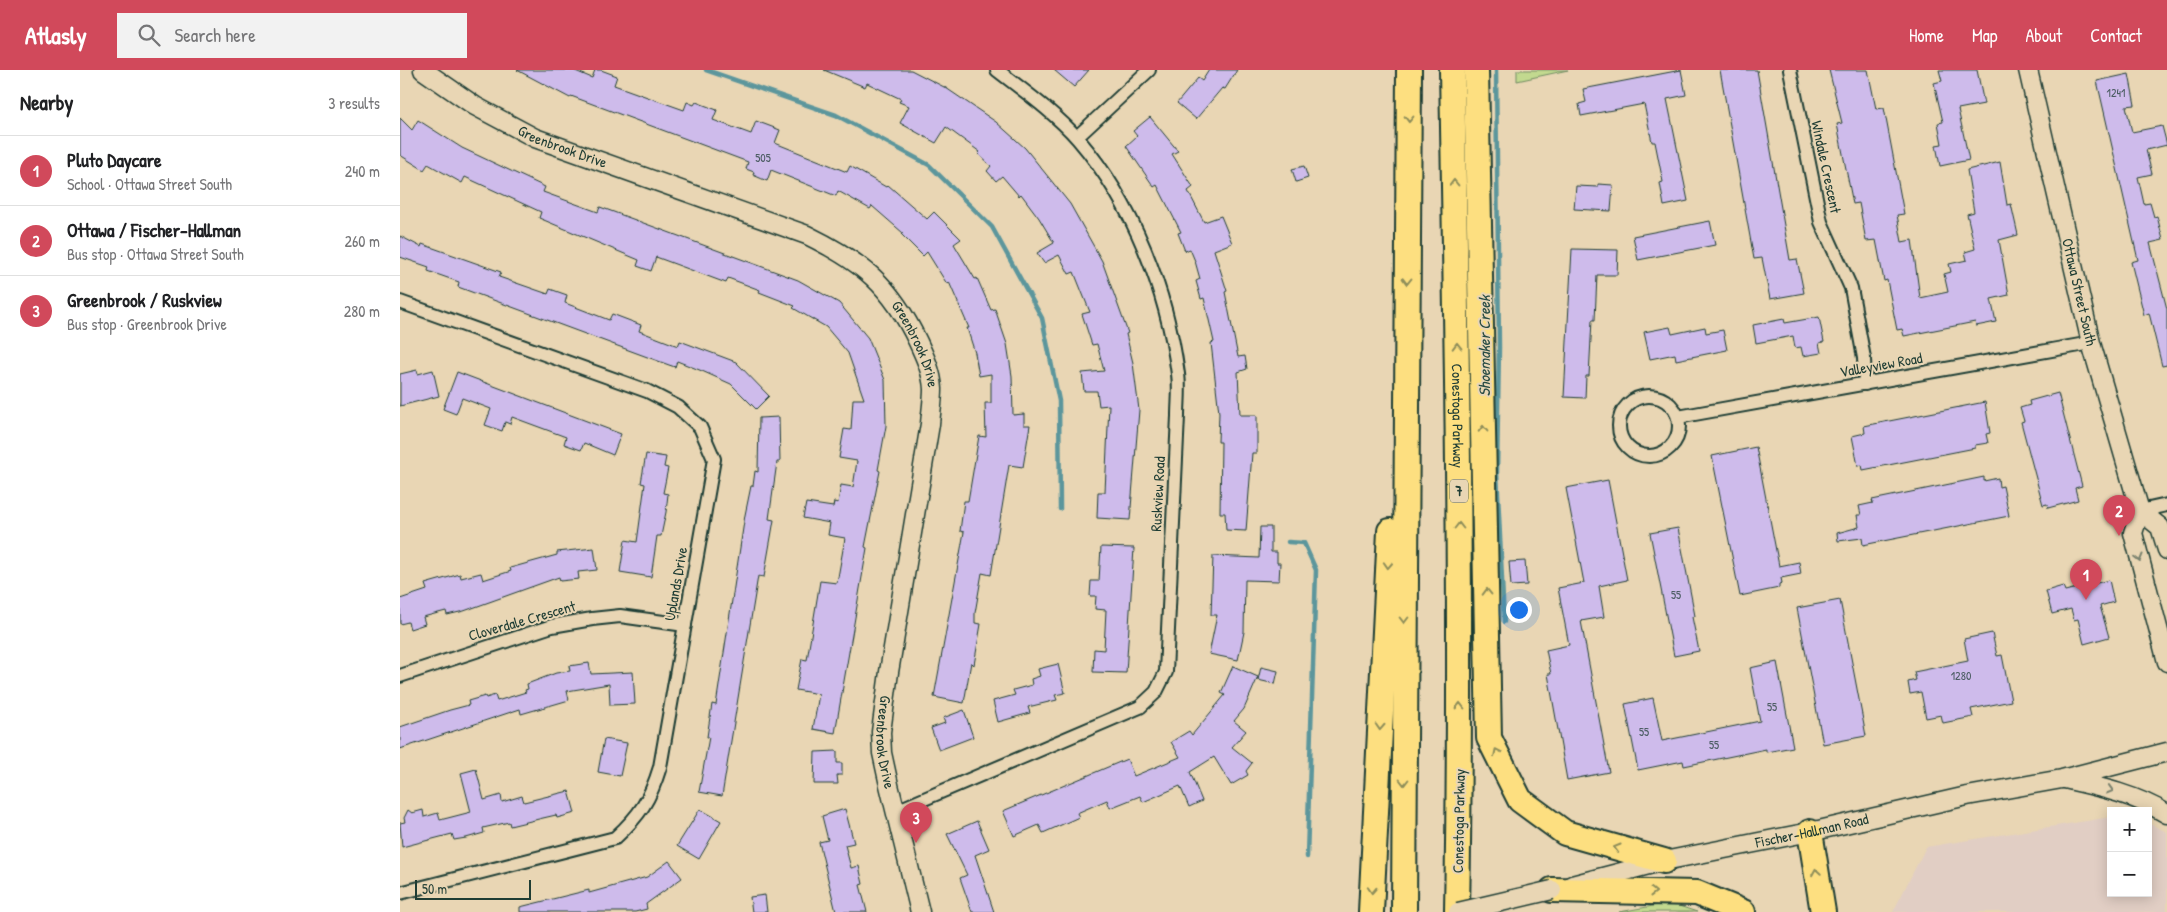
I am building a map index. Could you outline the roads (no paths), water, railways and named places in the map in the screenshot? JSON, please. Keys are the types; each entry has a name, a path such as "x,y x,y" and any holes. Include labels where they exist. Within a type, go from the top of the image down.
{"highway":[{"path":"1404,912 1405,466 1409,70"},
{"name":"Conestoga Parkway","path":"1452,70 1459,442 1460,761 1458,912"},
{"path":"1476,70 1490,738 1520,800 1566,833 1664,861"},
{"path":"1371,912 1390,516 1405,466"},
{"path":"1460,761 1472,810 1475,912"},
{"path":"1820,830 1823,912"},
{"path":"1552,890 1697,893 1743,912"}],"main road":[{"name":"Greenbrook Drive","path":"423,70 475,106 535,138 807,235 840,251 862,266 904,312 928,363 933,389 930,424 889,672 882,732 882,752 920,912"},
{"name":"Ottawa Street South","path":"2028,70 2091,343 2140,511"},
{"path":"2167,550 2160,527 2140,511 2133,533 2167,662"},
{"name":"Fischer-Hallman Road","path":"1458,912 1664,861 1820,830 1967,796 2062,778 2167,752"},
{"path":"2062,778 2107,789 2149,803 2167,814"}],"street":[{"name":"Ruskview Road","path":"896,811 1140,707 1156,692 1166,672 1178,416 1178,375 1156,280 1137,232 1102,169 1076,137 1028,94 997,70"},
{"path":"1076,137 1150,70"},
{"name":"Windale Crescent","path":"1790,70 1821,222 1851,288 1864,358 1865,384"},
{"name":"Uplands Drive","path":"400,302 647,391 678,407 700,427 714,459 660,767 652,794 636,818 615,838 400,893"},
{"name":"Valleyview Road","path":"1678,417 2091,343"},
{"path":"1638,397 1658,397 1673,408 1678,417 1679,425 1675,440 1662,452 1644,455 1635,452 1622,439 1619,429 1623,409 1638,397"},
{"path":"2140,511 2167,505"},
{"name":"Cloverdale Crescent","path":"400,676 552,626 620,616 685,625"}],"waterway":[{"path":"706,70 836,115 929,165 992,227 1042,318 1059,401 1060,509"},
{"name":"Shoemaker Creek","path":"1496,70 1499,347 1497,472 1504,622"},
{"path":"1288,542 1304,543 1316,570 1307,857"}],"place":[{"name":"Ottawa / Fischer-Hallman","path":"2119,536"},
{"name":"Pluto Daycare","path":"2086,600"},
{"name":"Greenbrook / Ruskview","path":"916,843"}]}
